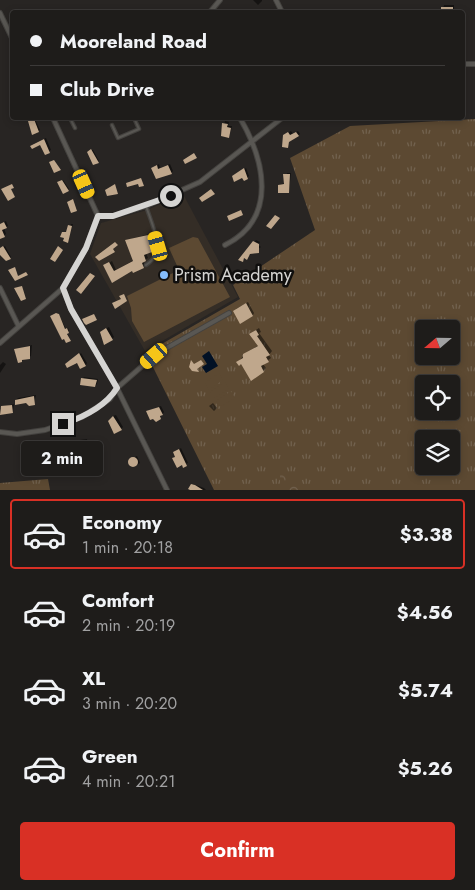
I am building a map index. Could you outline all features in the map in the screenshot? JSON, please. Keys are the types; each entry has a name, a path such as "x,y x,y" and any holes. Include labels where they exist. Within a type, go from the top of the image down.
{"street":[{"path":"212,10 220,0"},
{"path":"0,14 10,34"},
{"path":"0,343 18,325 63,288 86,248 98,216 54,120"},
{"path":"225,245 233,241 251,222 261,200 262,181 253,140 241,120"},
{"path":"98,216 113,216 146,206 200,182 279,120"},
{"path":"0,288 18,325"},
{"path":"63,288 71,309 117,388 167,490"},
{"path":"0,432 17,434 45,430 82,417 110,399 117,388 156,354 229,313"}],"lane":[{"path":"71,120 75,128"},
{"path":"112,125 118,138 139,129 135,120"},
{"path":"146,206 158,246 156,256 146,265"}],"shaded area":[{"name":"Prism Academy","path":"183,194 238,297 145,351 90,254 101,223 147,210"}],"green space":[{"path":"475,119 475,490 214,490 146,353 240,299 233,285 315,230 290,158 350,126"},
{"path":"193,237 198,238 230,297 144,342 132,321 131,308 127,296 179,270 169,248"},
{"path":"219,373 223,380 209,390 205,383"},
{"path":"225,382 229,389 215,398 210,392"},
{"path":"231,391 235,398 220,407 216,401"},
{"path":"286,471 300,490 280,490 280,473"},
{"path":"48,479 50,490 0,490 0,483"}],"water":[{"path":"209,351 218,366 206,373 202,367 207,364 202,356"}],"building":[{"path":"441,7 453,7 453,10 441,10"},
{"path":"34,120 39,132 32,135 28,121"},
{"path":"222,123 228,124 227,127 231,128 229,138 221,136"},
{"path":"288,132 290,135 296,132 299,136 289,142 288,148 282,147 283,135"},
{"path":"44,139 50,153 45,155 40,145 32,149 30,146"},
{"path":"91,149 99,163 93,165 87,152"},
{"path":"194,153 197,158 185,164 183,160"},
{"path":"54,160 61,170 54,173 49,162"},
{"path":"157,165 158,169 168,165 172,174 156,179 151,168"},
{"path":"244,168 248,179 244,181 242,178 234,182 232,176"},
{"path":"283,174 290,174 289,193 278,193 278,185 284,184"},
{"path":"141,178 144,186 139,187 138,184 127,187 126,183"},
{"path":"62,180 69,191 63,194 57,182"},
{"path":"12,184 14,188 11,189 15,197 8,201 1,189"},
{"path":"115,184 118,194 107,196 105,190"},
{"path":"211,189 215,194 202,202 199,198"},
{"path":"73,199 77,211 71,213 67,202"},
{"path":"241,210 243,215 229,221 227,216"},
{"path":"275,215 280,218 271,229 266,226"},
{"path":"4,222 7,228 2,230 5,237 0,239 0,224"},
{"path":"68,225 72,226 68,243 63,241 64,238 60,237 62,232 66,232"},
{"path":"148,235 149,239 152,238 154,246 151,249 152,252 144,255 146,261 142,263 144,268 133,273 132,271 112,283 103,265 109,262 114,271 133,261 125,240"},
{"path":"253,241 259,244 259,253 250,254 247,260 244,258 243,262 238,260"},
{"path":"115,242 118,245 113,249 115,252 99,261 95,257"},
{"path":"3,246 11,259 6,261 0,255 0,248"},
{"path":"58,246 63,250 55,262 50,259"},
{"path":"15,267 18,276 26,272 28,275 15,281 8,270"},
{"path":"90,273 95,276 81,294 76,290"},
{"path":"22,286 26,299 21,301 14,288"},
{"path":"124,294 127,301 115,309 112,303 121,299 119,296"},
{"path":"246,303 253,316 240,324 233,311"},
{"path":"56,313 59,314 65,329 67,328 69,333 67,334 71,341 66,343 64,339 62,340 50,316"},
{"path":"94,314 97,320 86,325 82,319"},
{"path":"106,328 113,340 104,345 100,332"},
{"path":"256,330 259,335 257,336 270,355 266,357 269,362 261,366 264,372 251,381 241,364 239,366 236,362 243,358 243,354 258,346 249,334"},
{"path":"30,346 30,359 22,360 22,362 18,363 14,349"},
{"path":"79,353 86,366 80,369 77,363 67,368 65,364"},
{"path":"191,360 194,364 201,360 204,364 197,369 199,372 192,371 189,367"},
{"path":"81,378 97,380 95,387 80,385"},
{"path":"34,396 35,405 29,406 26,403 15,405 15,400"},
{"path":"12,405 13,413 0,415 1,406"},
{"path":"159,407 163,415 160,416 161,419 156,422 153,419 150,420 146,411"},
{"path":"113,416 122,430 114,434 108,421"},
{"path":"86,440 87,450 78,451 79,461 72,462 70,447 66,447 65,442"},
{"path":"179,449 187,466 183,468 182,465 177,468 172,458 175,457 173,452"},
{"path":"131,457 135,457 138,462 137,466 131,467 128,464 128,460"},
{"path":"191,484 195,485 203,490 188,489"}],"place":[{"name":"Prism Academy","path":"164,275"}],"route":[{"path":"63,424 82,417 110,399 117,388 71,309 63,288 86,248 98,216 113,216 171,196"}]}
